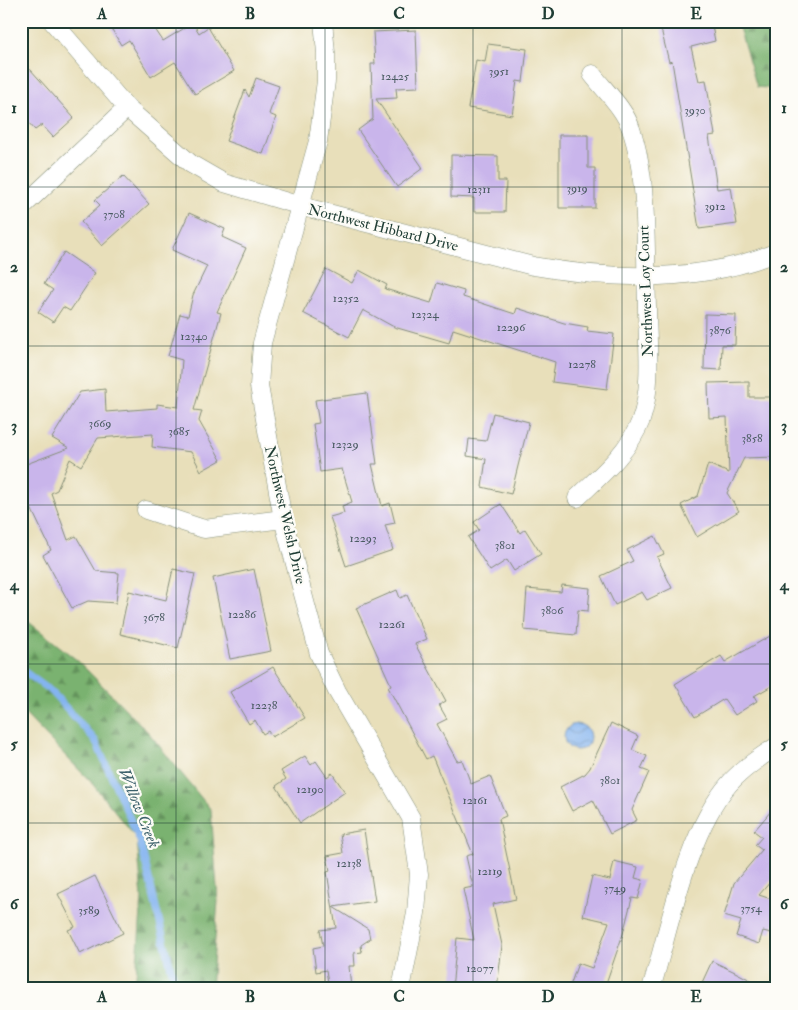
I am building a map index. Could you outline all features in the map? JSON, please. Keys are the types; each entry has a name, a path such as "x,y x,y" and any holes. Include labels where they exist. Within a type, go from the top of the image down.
{"street":[{"name":"Northwest Hibbard Drive","path":"52,21 128,108 191,164 224,182 301,206 533,266 583,273 646,276 686,273 739,265 777,252"},
{"name":"Northwest Welsh Drive","path":"323,21 326,53 323,110 318,141 301,206 262,343 260,363 261,408 283,519 319,654 337,691 411,818 420,874 416,913 401,989"},
{"name":"Northwest Loy Court","path":"576,498 617,459 631,440 641,420 648,372 641,170 631,128 620,110 592,74"},
{"path":"21,208 128,108"},
{"path":"146,510 204,529 283,519"},
{"path":"651,989 693,848 709,811 729,783 752,763 777,746"}],"green space":[{"path":"737,21 777,21 777,89 757,87"},
{"path":"21,616 78,661 148,732 211,810 218,901 211,989 135,989 142,898 137,838 90,781 21,710"}],"water":[{"path":"577,724 586,728 590,737 586,746 577,750 568,746 564,737 568,728"}],"building":[{"path":"107,21 161,21 153,26 163,41 193,23 199,33 208,27 234,71 195,94 175,62 151,77 129,40 121,45"},
{"path":"668,21 711,21 715,41 691,47 699,81 706,80 715,135 709,136 717,189 731,187 737,224 699,229 672,61 669,62 661,29 670,27"},
{"path":"416,30 418,87 396,88 397,98 376,99 423,168 397,187 358,130 373,119 371,64 375,64 373,32"},
{"path":"488,44 527,49 523,82 517,81 512,115 468,108 476,60 485,62"},
{"path":"21,59 74,118 53,137 42,125 35,130 21,114"},
{"path":"256,78 279,86 269,114 276,117 263,154 226,141 245,90 249,97"},
{"path":"559,135 588,135 588,168 595,168 595,208 559,208"},
{"path":"451,155 498,156 498,181 506,181 505,212 474,212 474,198 451,197"},
{"path":"123,176 149,204 102,246 81,222 100,205 95,200"},
{"path":"189,213 225,229 222,237 246,248 217,312 221,313 194,410 202,411 199,421 221,460 201,471 191,452 152,447 153,434 98,438 81,466 70,459 57,490 51,493 68,540 76,536 96,571 119,573 116,603 88,601 72,608 43,555 51,550 31,508 21,512 21,466 69,448 52,438 80,392 105,389 106,412 157,408 157,404 178,407 182,360 168,356 180,314 188,316 193,295 207,266 172,250"},
{"path":"64,252 95,273 70,311 63,307 53,322 38,312 53,290 44,284"},
{"path":"326,269 352,283 359,270 387,285 385,289 431,303 437,283 464,291 463,297 515,314 517,308 564,323 588,327 587,331 614,334 607,389 552,382 555,362 453,329 449,343 394,327 363,310 349,337 303,313"},
{"path":"705,314 736,315 735,345 722,345 721,370 704,369"},
{"path":"749,382 749,397 777,397 777,457 744,458 727,493 739,511 697,537 681,505 698,496 708,464 729,473 727,417 709,418 708,383"},
{"path":"367,393 377,464 372,464 382,506 390,503 395,523 385,525 393,550 346,566 330,517 344,513 342,506 352,502 342,469 320,472 313,424 319,423 315,400"},
{"path":"493,413 529,422 511,494 482,487 486,459 467,456 469,439 486,441"},
{"path":"501,504 520,533 525,529 541,554 514,571 507,560 490,571 468,537 479,530 474,522"},
{"path":"655,536 664,554 657,557 672,588 647,600 642,592 615,605 601,576 633,561 627,550"},
{"path":"173,569 195,574 178,648 120,634 129,591 166,600"},
{"path":"254,569 271,651 230,659 213,578"},
{"path":"562,585 590,588 588,611 578,610 576,635 524,630 527,589 561,592"},
{"path":"397,590 400,598 407,595 427,639 415,644 446,701 439,705 447,719 437,724 457,761 462,760 471,784 490,776 506,816 499,819 516,899 493,904 502,945 497,989 452,989 457,938 474,940 463,889 473,887 466,856 473,854 432,756 426,759 388,687 391,685 356,608"},
{"path":"777,632 777,683 754,696 757,701 735,715 724,699 695,717 675,684 721,656 725,662"},
{"path":"273,667 305,718 272,737 268,731 263,734 255,720 249,724 230,692"},
{"path":"611,723 638,736 632,750 647,756 641,769 649,772 632,810 637,820 610,834 593,800 572,811 560,787 585,774 590,768"},
{"path":"305,756 311,765 316,761 327,777 332,773 345,792 300,823 276,786 286,779 281,771"},
{"path":"777,804 777,874 759,895 777,901 777,916 771,933 763,931 759,944 736,936 741,921 724,916 734,883 762,850 755,845 762,837 754,831"},
{"path":"364,830 375,901 333,907 368,929 370,939 361,945 362,952 354,953 355,966 349,966 351,989 329,989 326,970 316,972 313,948 323,946 320,930 336,928 327,872 330,871 327,856 343,853 340,834"},
{"path":"614,861 638,867 635,878 643,880 638,899 632,898 623,934 604,989 569,989 578,963 592,968 609,922 583,916 592,876 610,880"},
{"path":"95,876 123,933 80,954 68,930 75,927 58,894"},
{"path":"712,961 735,972 768,989 699,989"}],"waterway":[{"name":"Willow Creek","path":"21,669 52,692 95,740 140,841 176,989"}]}
